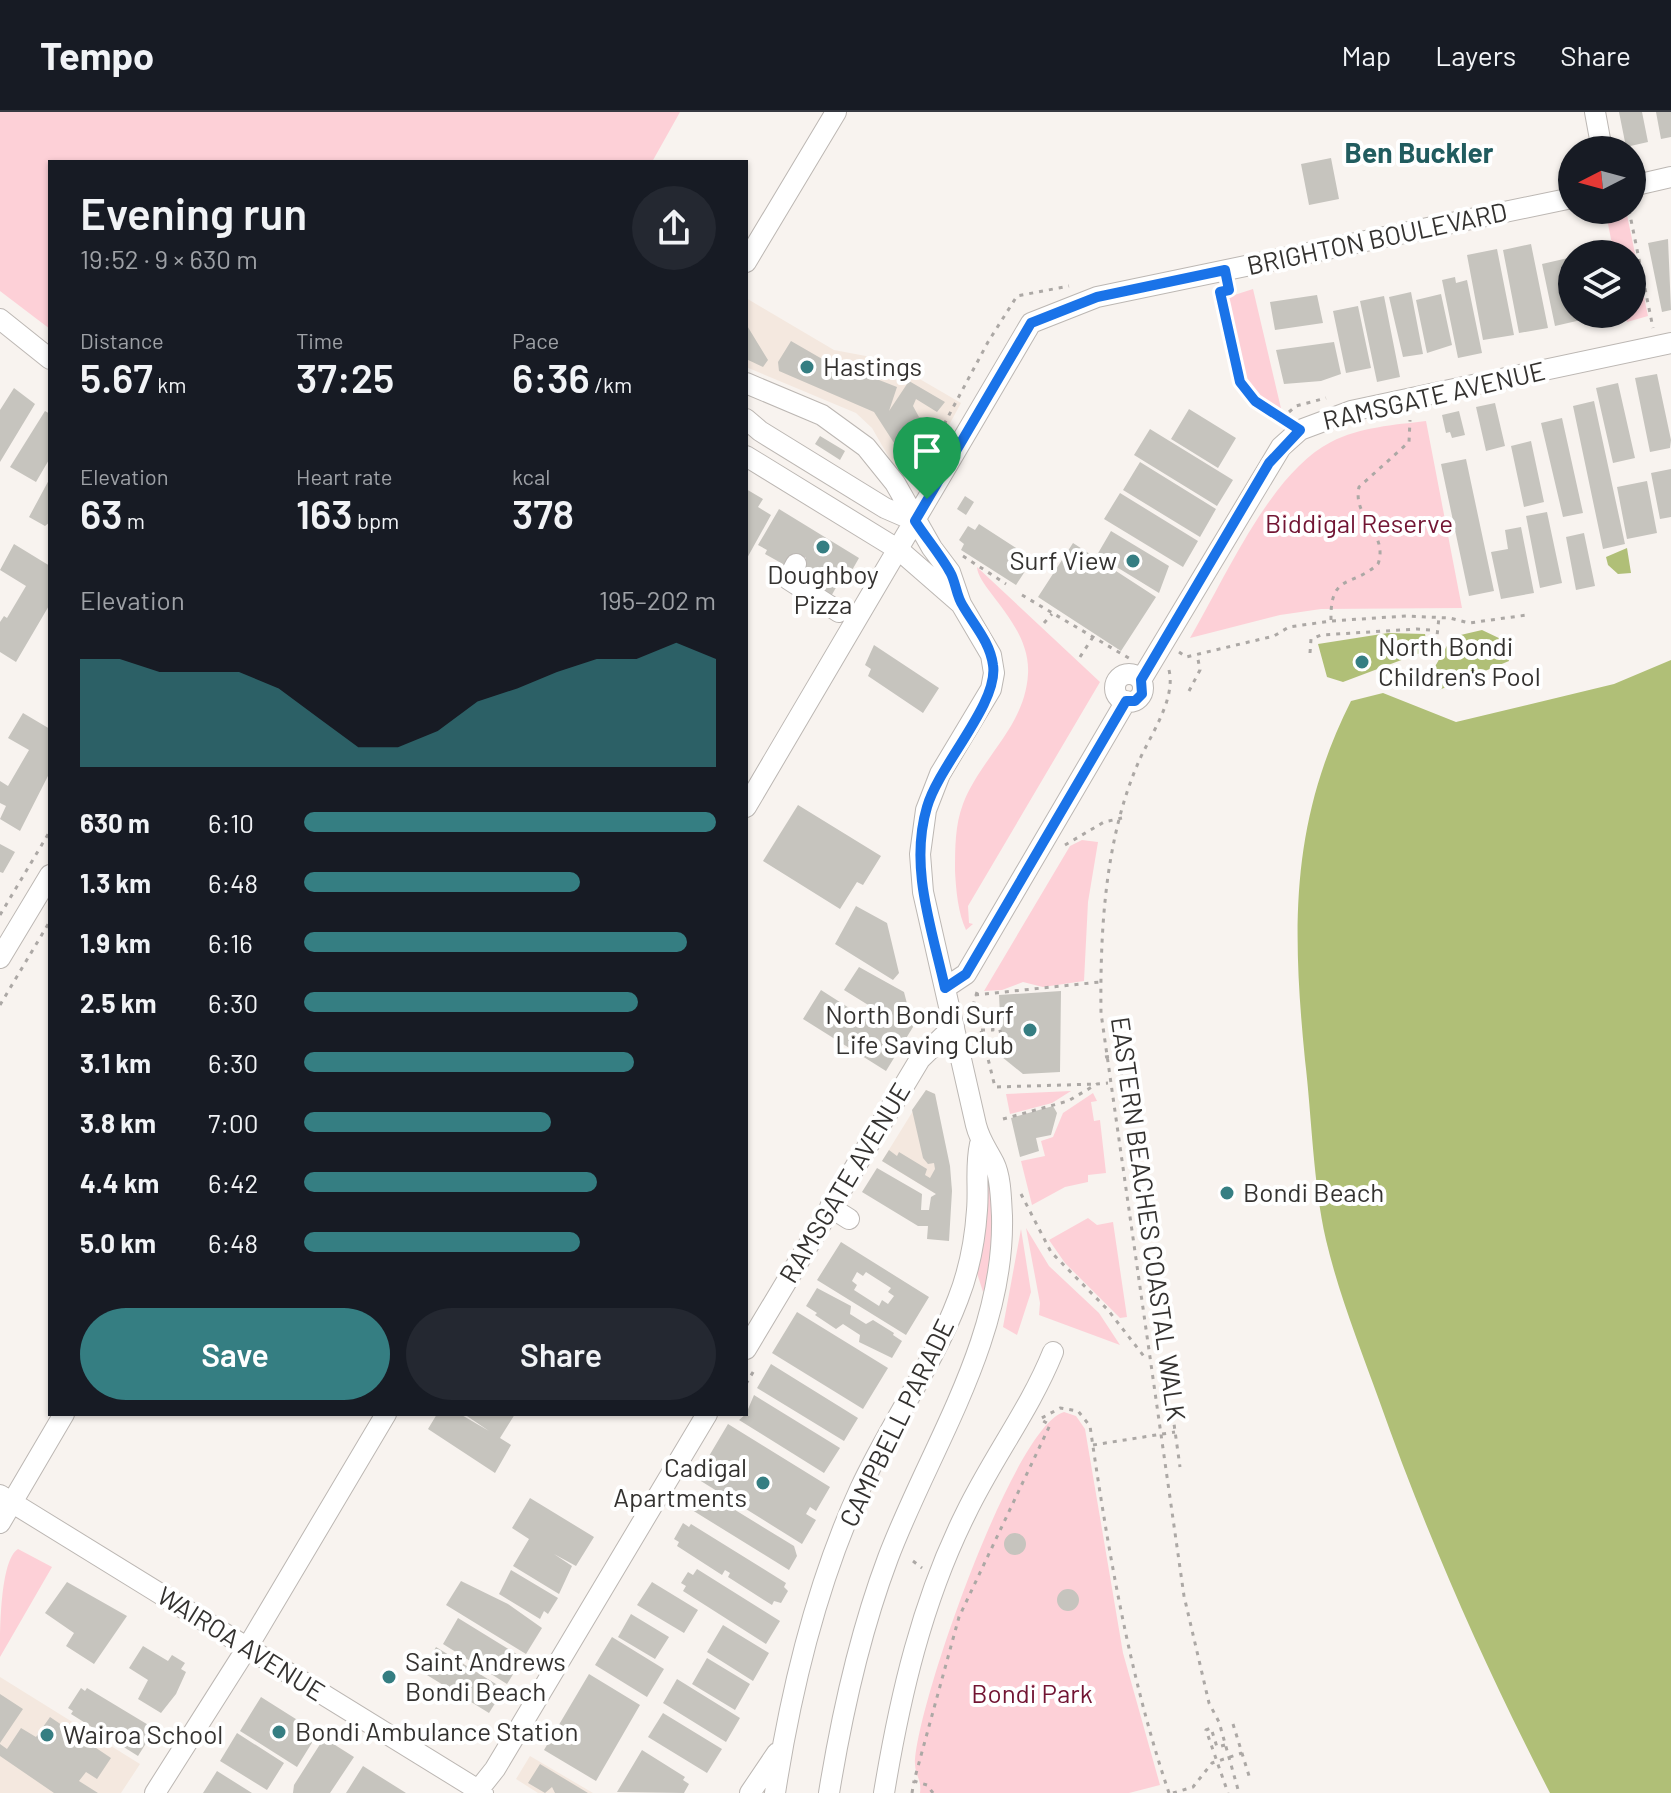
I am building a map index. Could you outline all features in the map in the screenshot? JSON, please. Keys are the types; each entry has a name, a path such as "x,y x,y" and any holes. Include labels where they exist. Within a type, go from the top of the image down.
{"street":[{"path":"748,259 836,112"},
{"path":"1595,112 1599,136"},
{"path":"1646,183 1671,177"},
{"name":"BRIGHTON BOULEVARD","path":"748,804 899,550 1023,331 1039,317 1097,297 1558,201"},
{"path":"0,319 48,357"},
{"name":"RAMSGATE AVENUE","path":"945,988 966,974 1126,701 1116,689 1119,678 1131,674 1141,680 1269,463 1300,430 1351,411 1664,345"},
{"name":"CAMPBELL PARADE","path":"748,384 822,415 846,430 882,466 950,572 961,604 987,645 994,673 988,697 940,774 923,824 920,854 923,892 980,1144 995,1164 1002,1213 997,1274 984,1332 967,1381 874,1598 853,1666 829,1793"},
{"path":"748,421 885,508 915,521"},
{"name":"CAMPBELL PARADE","path":"748,457 899,550 961,604"},
{"path":"885,508 899,550"},
{"path":"796,564 788,579 839,612"},
{"path":"0,958 48,878"},
{"name":"RAMSGATE AVENUE","path":"748,1346 920,1059 954,1026"},
{"name":"CAMPBELL PARADE","path":"775,1793 782,1746 811,1623 841,1535 893,1422 958,1299 974,1237 978,1208 975,1166 980,1144"},
{"path":"830,1207 849,1219"},
{"path":"884,1793 911,1661 938,1579 965,1515 999,1450 1034,1398 1053,1352"},
{"path":"0,1523 6,1498 63,1416"},
{"path":"155,1793 247,1648 385,1416"},
{"path":"479,1792 511,1744 706,1416"},
{"name":"WAIROA AVENUE","path":"6,1498 479,1792"},
{"path":"750,1793 782,1746"}],"path":[{"path":"1633,224 1664,345"},
{"path":"1225,270 1229,290 1220,292 1240,382 1255,401 1300,430"},
{"path":"1331,621 1331,599 1337,587 1378,564 1379,542 1360,513 1359,487 1369,475 1397,457 1409,442 1410,416"},
{"path":"963,555 1006,584"},
{"path":"1022,595 1132,660 1153,661"},
{"path":"1044,623 1053,613"},
{"path":"1179,652 1186,657 1274,636 1289,627 1331,621 1439,617 1469,623 1527,615"},
{"path":"1310,653 1311,639 1321,635 1417,629 1431,630 1429,646 1436,646 1439,617"},
{"path":"1080,657 1093,637"},
{"path":"1189,691 1200,670 1197,654"},
{"name":"EASTERN BEACHES COASTAL WALK","path":"1153,661 1169,670 1172,685 1136,769 1106,896 1100,982 1105,1057 1159,1435 1196,1654 1239,1793"},
{"path":"1058,857 1065,845 1093,828 1122,818"},
{"path":"0,915 48,834"},
{"path":"0,1005 48,924"},
{"path":"982,982 975,995 995,1087 1108,1083"},
{"path":"975,995 1100,982"},
{"path":"981,1030 993,1030 992,1010 996,1007 1001,1036"},
{"path":"1115,1023 1125,1099"},
{"path":"1105,1057 1119,1055"},
{"path":"1003,1119 1068,1101 1097,1084"},
{"path":"1021,1194 1051,1252 1108,1310 1148,1362"},
{"path":"1170,1395 1180,1467"},
{"path":"912,1793 959,1617 1050,1425 1040,1419 1060,1408 1078,1411 1090,1426 1129,1652 1148,1731 1171,1793 1193,1787 1217,1762 1242,1753"},
{"path":"1093,1445 1175,1432"},
{"path":"913,1561 920,1566"},
{"path":"1233,1724 1250,1779"},
{"path":"1226,1745 1217,1747 1211,1728 1206,1730 1228,1793"},
{"path":"914,1781 927,1785 933,1793"}],"shaded area":[{"path":"748,299 834,350 887,360 961,403 924,471 904,476 895,468 872,428 856,413 748,368"},
{"path":"1627,548 1631,573 1618,574 1608,565 1606,557"},
{"path":"1482,630 1503,640 1509,661 1439,690 1433,670 1452,637"},
{"name":"North Bondi Children's Pool","path":"1388,633 1425,634 1428,650 1343,682 1327,677 1318,644"},
{"path":"1671,660 1671,1793 1550,1793 1502,1697 1437,1550 1397,1451 1331,1260 1318,1196 1301,1012 1298,965 1300,876 1316,790 1351,701 1383,693 1456,722 1614,684"},
{"path":"926,1090 935,1094 952,1191 936,1194 882,1161"},
{"name":"Wairoa School","path":"0,1677 140,1764 121,1793 0,1793"},
{"path":"530,1756 593,1793 538,1793 516,1779"}],"green space":[{"path":"0,112 680,112 653,160 48,160 48,327 0,291"},
{"path":"1608,224 1629,224 1632,240 1611,240"},
{"path":"1253,289 1283,417 1267,413 1255,402 1245,388 1232,351 1222,299"},
{"name":"Biddigal Reserve","path":"1426,421 1462,608 1321,609 1280,615 1190,638 1269,502 1288,477 1309,457 1331,442 1354,433"},
{"path":"977,567 1100,682 968,906 969,923 973,924 966,930 959,909 955,878 958,820 971,787 1019,710 1028,674 1027,656 1021,640"},
{"path":"1082,840 1098,842 1088,902 1084,981 1043,987 1023,982 1002,990 984,991 1070,846"},
{"path":"1071,1091 1052,1103 1010,1114 1006,1094"},
{"path":"1093,1093 1097,1101 1091,1102 1094,1121 1100,1120 1106,1173 1088,1175 1088,1182 1065,1187 1032,1205 1021,1161 1045,1156 1041,1141 1053,1137 1063,1113"},
{"path":"985,1161 993,1244 992,1261 983,1292 976,1270"},
{"path":"1088,1218 1097,1225 1113,1222 1127,1317 1120,1318 1065,1263 1049,1240"},
{"path":"1026,1228 1049,1266 1099,1313 1120,1345 1039,1315 1040,1303"},
{"path":"1021,1229 1031,1292 1017,1335 1003,1327"},
{"name":"Bondi Park","path":"1064,1412 1076,1416 1085,1429 1123,1653 1160,1785 1129,1793 920,1793 915,1764 919,1734 931,1688 971,1572 1020,1465 1043,1429"},
{"path":"18,1549 52,1567 0,1657 4,1581 12,1556"}],"building":[{"path":"1619,112 1642,112 1648,142 1646,136 1624,136"},
{"path":"1656,112 1671,112 1671,137 1661,139"},
{"path":"1331,158 1339,199 1309,205 1301,164"},
{"path":"1668,239 1671,310 1662,312 1648,243"},
{"path":"1531,244 1548,328 1519,333 1503,250"},
{"path":"1497,249 1514,335 1483,340 1467,255"},
{"path":"1558,260 1558,325 1555,326 1542,264"},
{"path":"1455,277 1456,283 1467,280 1482,353 1458,358 1442,280"},
{"path":"1411,292 1423,354 1403,357 1389,297"},
{"path":"1441,294 1452,345 1427,353 1416,300"},
{"path":"1317,295 1323,323 1275,330 1270,302"},
{"path":"1384,296 1400,377 1377,382 1360,301"},
{"path":"1358,306 1371,368 1346,373 1333,311"},
{"path":"748,327 768,360 763,367 748,360"},
{"path":"791,341 843,371 846,366 864,374 871,372 874,378 897,387 889,411 909,381 945,402 937,412 916,399 913,406 919,417 927,419 928,426 922,430 925,436 919,439 918,446 903,449 901,445 896,446 874,412 779,371 778,362"},
{"path":"1334,342 1341,374 1321,381 1284,384 1276,350"},
{"path":"1657,374 1671,440 1670,448 1650,452 1635,378"},
{"path":"1618,383 1635,458 1613,463 1596,388"},
{"path":"14,388 35,404 0,462 0,410"},
{"path":"1594,401 1625,544 1603,549 1573,406"},
{"path":"1495,403 1505,446 1486,451 1476,407"},
{"path":"1189,409 1236,438 1218,468 1171,439"},
{"path":"45,411 48,413 48,461 36,482 10,467"},
{"path":"1459,411 1465,435 1452,438 1450,432 1446,433 1442,415"},
{"path":"1562,418 1583,513 1563,517 1541,423"},
{"path":"1150,429 1233,480 1217,506 1134,455"},
{"path":"820,436 845,451 840,460 815,444"},
{"path":"1531,441 1544,502 1524,507 1511,446"},
{"path":"1466,459 1494,591 1469,596 1441,464"},
{"path":"1140,462 1216,509 1200,537 1123,490"},
{"path":"1671,469 1671,517 1660,519 1651,473"},
{"path":"1647,481 1657,533 1627,539 1617,487"},
{"path":"48,482 48,524 45,526 29,517"},
{"path":"748,490 763,499 758,507 771,515 748,556"},
{"path":"1120,493 1198,541 1183,567 1104,519"},
{"path":"965,496 974,502 966,515 957,509"},
{"path":"779,509 859,558 843,586 838,584 829,600 793,579 806,558 799,554 790,568 765,554 767,550 758,545"},
{"path":"1547,512 1562,583 1540,588 1526,516"},
{"path":"979,524 1033,559 1016,585 961,550 964,544 959,540 968,526 975,530"},
{"path":"1521,527 1534,593 1501,599 1491,552 1508,549 1505,530"},
{"name":"Surf View","path":"1111,531 1169,566 1159,593 1097,555"},
{"path":"1584,533 1595,586 1576,590 1566,537"},
{"path":"1073,543 1156,597 1121,651 1038,597"},
{"path":"14,544 48,565 48,607 16,662 0,652 0,622 4,616 7,618 26,586 0,570"},
{"path":"874,645 939,688 923,713 868,676 871,669 865,665"},
{"path":"23,713 48,728 48,776 20,831 0,819 6,806 0,803 0,781 8,786 29,750 8,738"},
{"path":"798,805 881,856 863,885 857,882 840,909 763,861"},
{"path":"0,844 15,852 3,873 0,872"},
{"path":"856,906 887,923 899,973 893,980 835,944"},
{"path":"859,967 904,992 913,1027 886,1071 803,1019 821,990 857,1013 860,1009 867,1013 864,1018 880,1028 886,1016 844,990"},
{"name":"North Bondi Surf Life Saving Club","path":"1061,991 1060,1072 1023,1074 1002,1057 999,995"},
{"path":"926,1090 935,1094 950,1166 949,1241 927,1239 928,1226 918,1226 862,1192 877,1168 922,1194 921,1210 929,1210 931,1197 936,1194 882,1161 889,1150 897,1156 899,1152 927,1169 925,1175 930,1178 935,1169 934,1163 928,1164 923,1158 912,1110"},
{"path":"1053,1106 1057,1113 1051,1135 1036,1138 1039,1151 1020,1157 1011,1118"},
{"path":"841,1242 929,1297 906,1335 817,1280","holes":["857,1272 863,1276 866,1272 891,1288 888,1292 894,1296 888,1304 882,1300 879,1306 854,1290 857,1285 852,1281"]},
{"path":"817,1288 851,1306 850,1314 866,1324 873,1320 894,1333 902,1341 892,1358 859,1342 860,1335 843,1324 836,1329 815,1315 817,1313 806,1306"},
{"path":"797,1312 888,1368 863,1409 772,1353"},
{"path":"771,1364 858,1418 844,1441 757,1388"},
{"path":"754,1395 840,1448 824,1473 739,1420 748,1416"},
{"path":"436,1416 463,1416 489,1431 467,1416 514,1416 500,1438 511,1445 495,1473 428,1429"},
{"name":"Cadigal Apartments","path":"728,1424 830,1487 816,1511 810,1507 806,1514 816,1520 802,1544 696,1478"},
{"path":"702,1494 709,1494 794,1546 797,1556 789,1570 692,1510"},
{"path":"530,1498 594,1537 576,1566 554,1554 572,1566 559,1594 513,1566 529,1539 512,1528"},
{"path":"683,1523 689,1527 691,1524 786,1583 784,1587 788,1591 781,1603 774,1601 772,1605 728,1577 730,1573 725,1570 722,1575 677,1546 679,1542 674,1539"},
{"path":"1015,1533 1023,1536 1026,1544 1023,1552 1015,1555 1007,1552 1004,1544 1007,1536"},
{"path":"697,1569 780,1621 766,1644 683,1591 686,1586 681,1583 688,1572 693,1575"},
{"path":"511,1570 558,1598 548,1614 544,1611 540,1619 499,1594"},
{"path":"461,1581 508,1604 542,1628 526,1654 446,1605"},
{"path":"67,1582 127,1616 94,1664 66,1646 74,1633 45,1613"},
{"path":"652,1582 698,1610 684,1633 637,1605"},
{"path":"1068,1589 1076,1592 1079,1600 1076,1608 1068,1611 1060,1608 1057,1600 1060,1592"},
{"path":"631,1614 669,1637 655,1659 618,1637"},
{"path":"458,1618 523,1658 507,1684 443,1644"},
{"path":"723,1625 769,1653 753,1681 707,1652"},
{"path":"612,1637 664,1669 647,1697 595,1665"},
{"path":"143,1646 168,1661 172,1655 185,1663 181,1669 186,1672 176,1694 161,1713 138,1699 148,1680 129,1668"},
{"path":"436,1647 504,1689 489,1713 422,1672"},
{"path":"707,1658 750,1684 735,1710 692,1684"},
{"path":"589,1674 640,1705 596,1781 544,1750"},
{"path":"677,1679 740,1718 726,1742 663,1703"},
{"path":"81,1688 85,1691 87,1688 155,1729 138,1756 71,1714 73,1711 68,1708"},
{"path":"0,1694 23,1709 0,1743"},
{"name":"Bondi Ambulance Station","path":"261,1697 318,1733 297,1767 240,1731"},
{"path":"663,1713 722,1749 707,1773 648,1737"},
{"path":"50,1717 111,1758 97,1779 86,1772 79,1781 98,1793 54,1793 0,1756 0,1744 7,1749 21,1728 36,1737"},
{"path":"237,1733 284,1763 267,1790 220,1761"},
{"path":"324,1738 354,1757 330,1793 293,1793 294,1785"},
{"path":"642,1750 685,1777 683,1780 689,1784 684,1793 617,1792"},
{"path":"540,1764 588,1793 555,1793 552,1787 545,1793 528,1783"},
{"path":"363,1766 406,1793 346,1793"},
{"path":"217,1771 252,1793 203,1793"}],"place":[{"name":"Hastings","path":"807,367"},
{"name":"Doughboy Pizza","path":"823,547"},
{"name":"Surf View","path":"1133,561"},
{"name":"North Bondi Children's Pool","path":"1362,662"},
{"name":"North Bondi Surf Life Saving Club","path":"1030,1030"},
{"name":"Bondi Beach","path":"1227,1193"},
{"name":"Cadigal Apartments","path":"763,1483"},
{"name":"Saint Andrews Bondi Beach","path":"389,1677"},
{"name":"Bondi Ambulance Station","path":"279,1732"},
{"name":"Wairoa School","path":"47,1735"}],"district":[{"name":"Ben Buckler","path":"1419,153"}],"route":[{"path":"1225,270 1229,290 1220,292 1240,382 1255,401 1300,430 1269,463 1141,680 1142,694 1135,701 1126,701 966,974 945,988 923,892 920,854 923,824 931,793 988,697 994,673 987,645 961,604 950,572 915,521 927,499 1023,331 1031,323 1061,308 1097,297 1225,270"}]}
